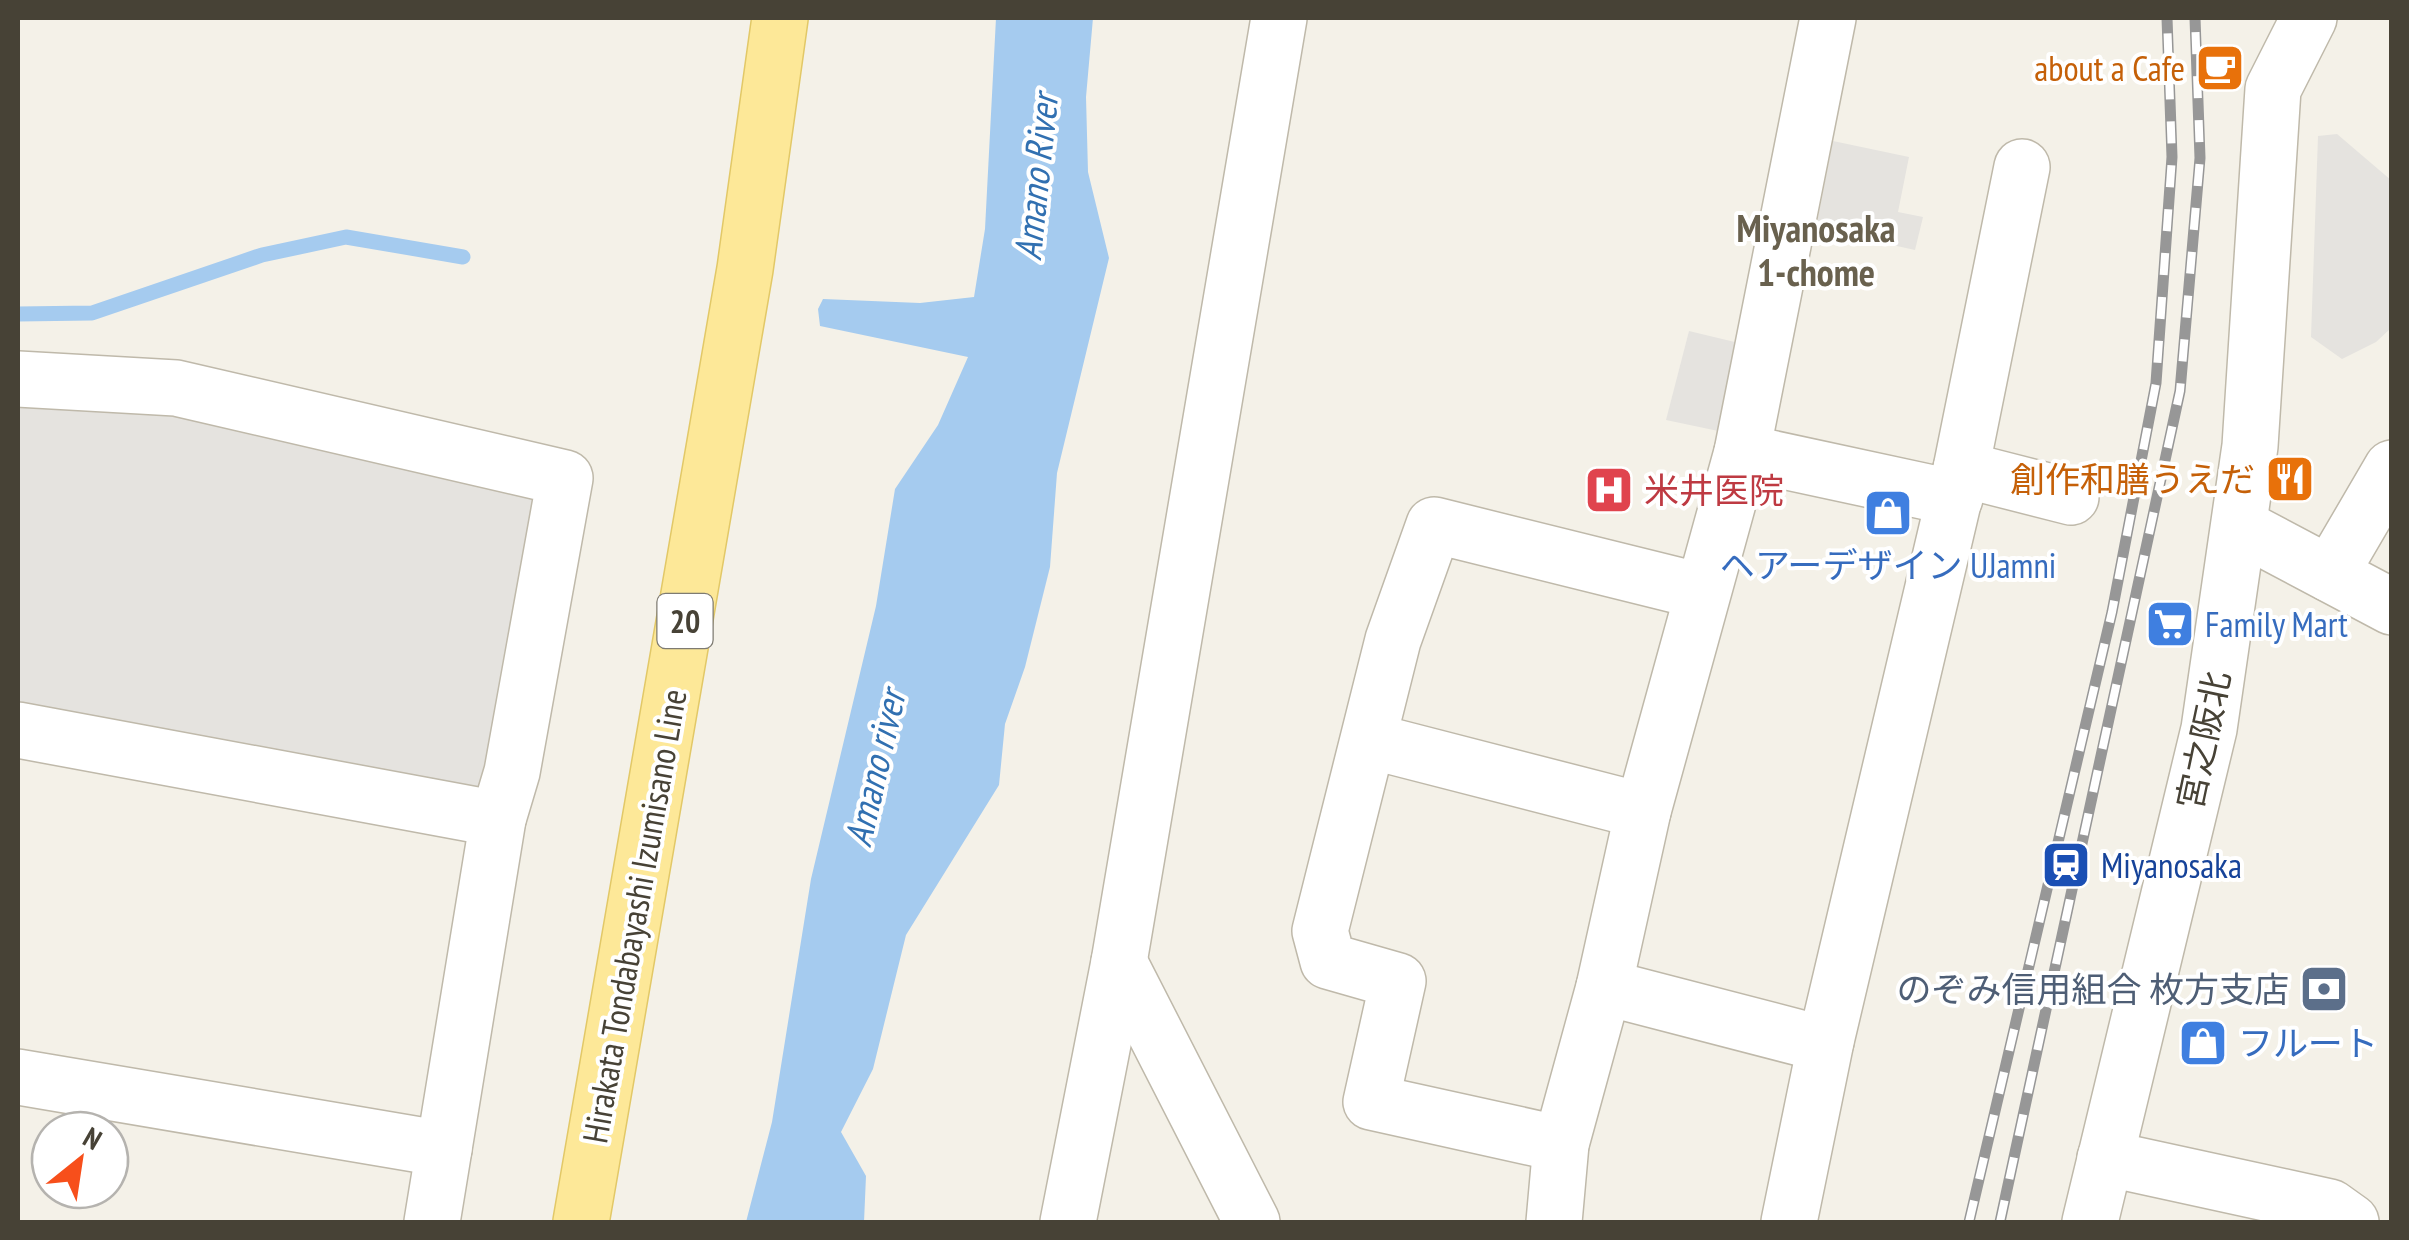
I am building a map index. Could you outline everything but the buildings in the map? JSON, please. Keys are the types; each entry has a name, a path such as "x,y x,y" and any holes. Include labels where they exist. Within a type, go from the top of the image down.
{"main road":[{"name":"Hirakata Tondabayashi Izumisano Line","path":"581,1222 745,270 780,18"}],"street":[{"path":"1068,1222 1119,962 1279,18"},
{"path":"1554,1222 1561,1144 1604,987 1643,811 1700,591 1742,452 1828,18"},
{"name":"宮之阪北","path":"2090,1222 2210,729 2240,527 2273,89 2309,18"},
{"path":"1789,1222 1826,1041 1958,484 2022,167"},
{"path":"18,378 176,388 565,478 512,772 498,819 432,1222"},
{"path":"1742,452 2071,497"},
{"path":"2330,574 2392,468"},
{"path":"1561,1144 1371,1102 1398,982 1328,961 1320,931 1394,640 1434,524 1700,591"},
{"path":"2240,527 2392,607"},
{"path":"18,730 498,819"},
{"path":"1371,741 1643,811"},
{"path":"1119,962 1252,1222"},
{"path":"1604,987 1812,1041 1826,1041"},
{"path":"18,1078 444,1149"},
{"path":"2105,1158 2330,1207 2352,1222"}],"shaded area":[{"path":"2337,134 2392,181 2391,328 2376,342 2342,359 2311,337 2318,136"},
{"path":"1833,141 1909,157 1898,212 1923,217 1915,250 1816,228"},
{"path":"1689,331 1743,344 1723,432 1666,420"},
{"path":"18,404 171,412 540,497 484,795 18,706"}],"water":[{"path":"996,18 1093,18 1086,97 1088,172 1109,258 1057,473 1050,567 1025,667 1005,724 999,785 906,935 873,1069 841,1132 866,1176 864,1222 746,1222 772,1122 811,879 876,606 895,489 938,425 968,357 820,326 818,309 823,299 920,303 974,297 985,229"}],"waterway":[{"path":"18,314 92,313 262,255 346,237 463,257"}],"railway":[{"path":"1969,1222 2112,612 2156,383 2172,157 2167,18"},
{"path":"2000,1222 2180,391 2200,158 2195,18"}],"place":[{"name":"about a Cafe","path":"2220,68"},
{"name":"創作和膳うえだ","path":"2290,479"},
{"name":"米井医院","path":"1609,490"},
{"name":"ヘアーデザイン UJamni","path":"1888,513"},
{"name":"Family Mart","path":"2170,624"},
{"name":"Miyanosaka","path":"2066,865"},
{"name":"のぞみ信用組合 枚方支店","path":"2324,989"},
{"name":"フルート","path":"2203,1043"}],"district":[{"name":"Miyanosaka 1-chome","path":"1816,249"}],"water label":[{"name":"Amano River","path":"1035,177"},
{"name":"Amano river","path":"874,768"}]}
